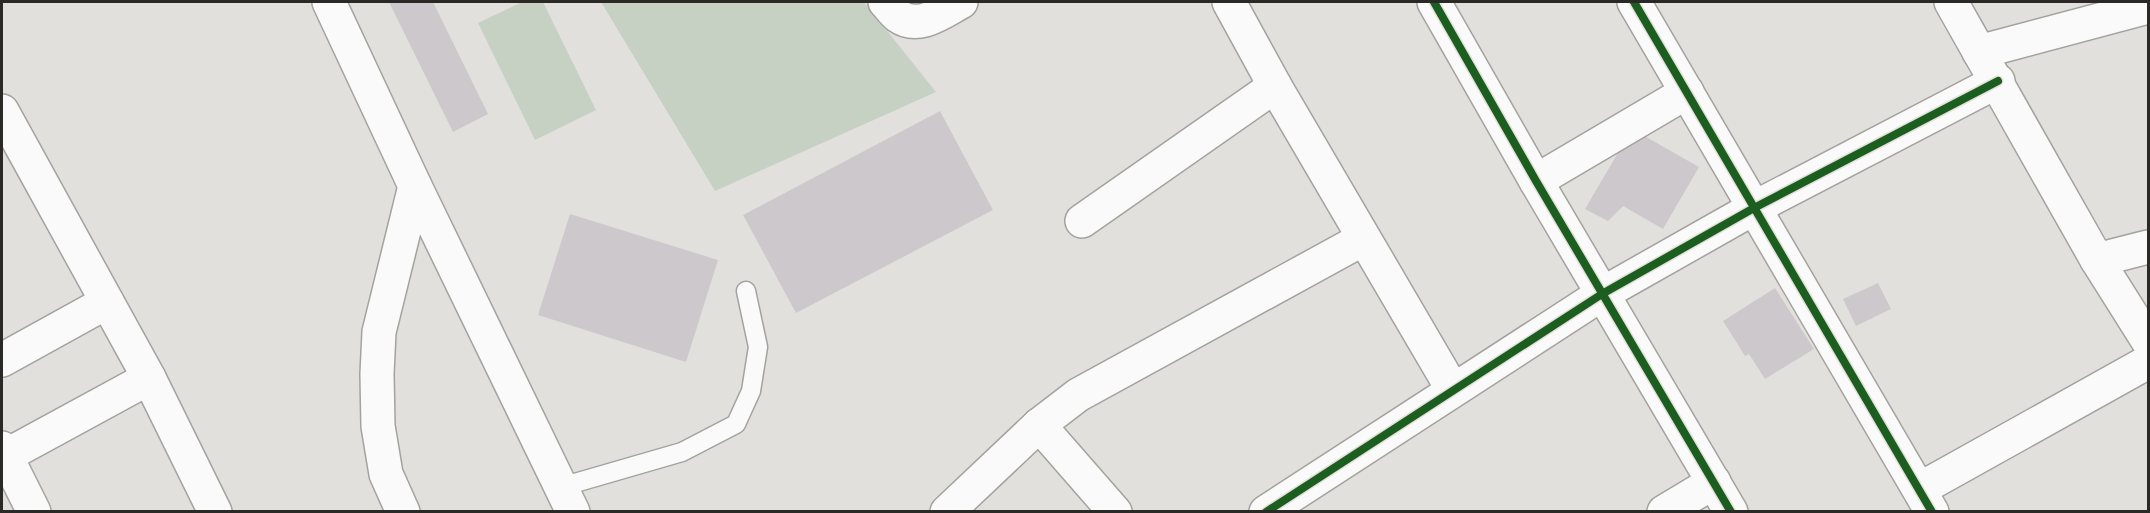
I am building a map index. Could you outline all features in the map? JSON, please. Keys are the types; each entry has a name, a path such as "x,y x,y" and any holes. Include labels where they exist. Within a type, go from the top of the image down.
{"street":[{"path":"329,2 415,186 567,499"},
{"path":"885,2 898,16 917,21 929,19 961,2"},
{"path":"1229,2 1275,86 1453,390"},
{"path":"1434,2 1536,181 1731,512"},
{"path":"1634,2 1926,500 2148,362"},
{"path":"1951,2 1998,81 2097,260 2148,342"},
{"path":"1979,52 2148,7"},
{"path":"1266,512 1602,294 1754,208 1998,81"},
{"path":"1082,221 1275,86"},
{"path":"1536,181 1687,92"},
{"path":"2,111 149,378 215,512"},
{"path":"403,512 386,474 378,426 377,374 379,332 415,186"},
{"path":"947,512 1039,425 1078,395 1364,239"},
{"path":"2097,260 2148,247"},
{"path":"2,360 106,302"},
{"path":"34,512 3,454 149,378"},
{"path":"1039,425 1115,512"},
{"path":"1664,512 1714,482"}],"lane":[{"path":"567,499 682,452 736,424 751,391 758,347 746,291"}],"green space":[{"path":"522,2 543,2 596,110 535,140 478,23"},
{"path":"601,2 864,2 936,92 715,191"}],"building":[{"path":"389,2 433,2 488,114 453,132"},
{"path":"940,111 993,210 796,313 743,215"},
{"path":"1632,129 1699,167 1663,229 1623,206 1608,221 1585,209"},
{"path":"570,214 718,260 686,362 538,315"},
{"path":"1878,283 1891,309 1856,326 1843,299"},
{"path":"1775,288 1814,349 1765,379 1749,354 1745,356 1723,321"}],"cycle path":[{"path":"1434,2 1536,181 1731,512"},
{"path":"1634,2 1932,512"},
{"path":"1266,512 1602,294 1754,208 1998,81"}]}
